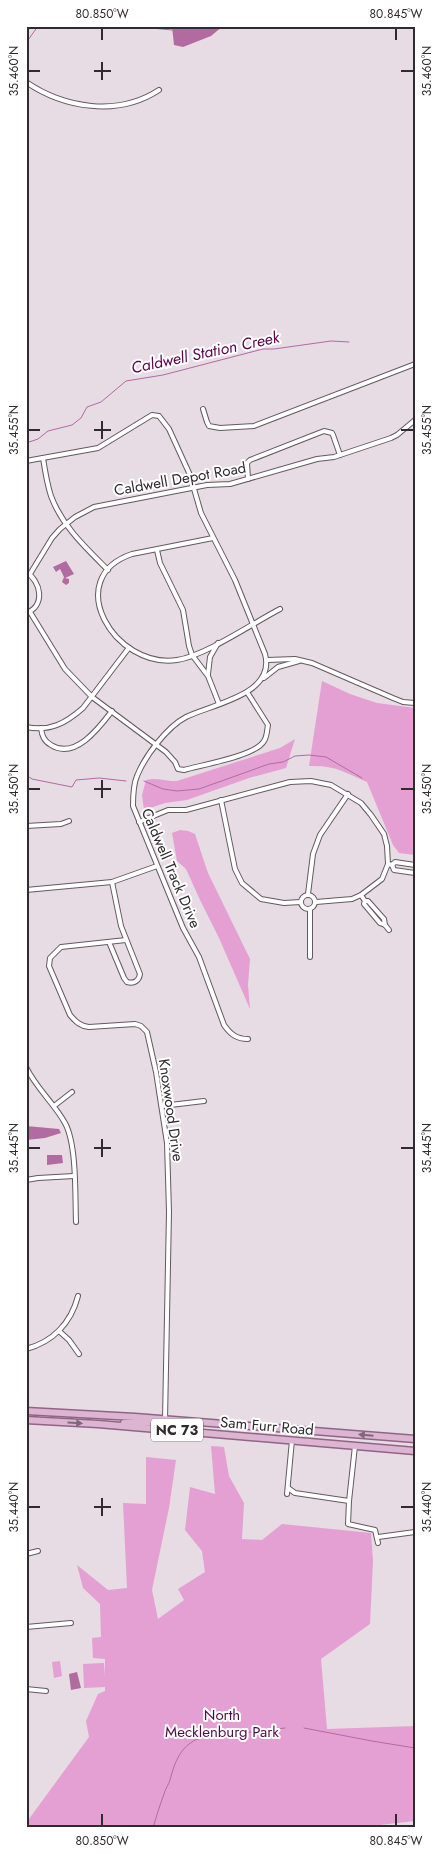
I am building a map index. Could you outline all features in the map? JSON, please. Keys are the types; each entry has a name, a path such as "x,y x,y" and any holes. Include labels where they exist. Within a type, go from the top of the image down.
{"main road":[{"name":"Sam Furr Road","path":"26,1411 92,1414 415,1439"},
{"name":"Sam Furr Road","path":"26,1420 98,1424 415,1451"},
{"path":"98,1424 134,1422 158,1424 165,1420"}],"street":[{"path":"26,82 50,96 73,104 87,106 118,105 143,98 159,90"},
{"path":"204,409 206,422 210,426 220,428 254,426 415,364"},
{"path":"26,460 98,448 152,415 157,415 170,429 194,487 198,506 235,580 267,660 262,679"},
{"name":"Caldwell Depot Road","path":"28,573 52,538 66,524 94,507 194,487 230,484 340,454 397,436 415,420"},
{"path":"248,479 246,467 250,460 324,432 334,435 340,454"},
{"path":"43,458 51,496 66,524 108,570"},
{"path":"213,538 123,557 108,570 99,589 100,608 106,625 128,648 148,658 161,661 176,660 192,656 280,609"},
{"path":"157,550 160,563 183,610 192,656 208,676 219,704"},
{"path":"28,573 37,583 39,596 37,605 28,612 64,669 92,697 171,757 178,769 184,770 225,760 256,748 264,741 268,725 247,692"},
{"path":"208,676 210,657 218,643"},
{"path":"26,727 56,726 83,708 128,648"},
{"path":"267,660 294,659 322,666 398,700 415,703"},
{"name":"Caldwell Track Drive","path":"248,1039 240,1039 230,1034 224,1025 199,957 183,928 156,866 133,806 132,792 136,776 169,729 187,717 247,692 278,667 300,661"},
{"path":"41,728 42,736 51,745 60,748 70,748 94,733 112,711"},
{"path":"139,822 168,810 186,810 290,782 304,781 331,785 361,803 384,834 390,865 394,870 415,872"},
{"path":"308,894 313,854 320,835 348,794"},
{"path":"221,800 235,869 242,883 261,899 284,903 301,902"},
{"path":"26,826 61,824 69,821"},
{"path":"316,902 352,899 361,895 382,879 390,865 395,862 415,865"},
{"path":"26,890 112,882 156,866"},
{"path":"109,942 127,982 132,983 139,979 140,974 121,926 112,882"},
{"path":"301,902 302,897 308,894"},
{"path":"308,894 314,897 316,902"},
{"path":"361,895 365,900 364,904 380,923 389,930"},
{"path":"301,902 303,906 310,909"},
{"path":"310,958 310,909 316,902"},
{"name":"Knoxwood Drive","path":"126,940 60,947 50,958 49,966 70,1016 75,1022 82,1026 90,1027 135,1024 141,1026 147,1032 162,1106 167,1143 169,1187 165,1420"},
{"path":"26,1067 66,1125 71,1139 76,1222"},
{"path":"54,1106 72,1092"},
{"path":"162,1106 204,1101"},
{"path":"26,1180 74,1176"},
{"path":"26,1349 42,1343 59,1331 73,1311 78,1296"},
{"path":"59,1331 69,1340 79,1354"},
{"path":"287,1494 292,1440"},
{"path":"355,1446 348,1524 375,1530 378,1543"},
{"path":"288,1488 293,1493 349,1501"},
{"path":"378,1537 415,1532"},
{"path":"26,1554 38,1551"},
{"path":"26,1627 70,1623"},
{"path":"26,1689 46,1691"}],"green space":[{"path":"322,681 350,694 377,703 415,708 415,855 399,853 393,845 367,782 333,768 309,766"},
{"path":"295,739 286,768 249,778 187,800 165,803 144,810 142,795 146,780 177,781 280,748"},
{"path":"180,830 195,834 208,873 250,959 248,985 250,1009 186,869 177,861 172,833"},
{"name":"North Mecklenburg Park","path":"211,1446 224,1447 229,1476 244,1503 242,1539 262,1540 282,1524 371,1533 373,1561 370,1624 321,1659 327,1729 415,1726 415,1821 353,1828 26,1828 26,1823 89,1737 86,1721 98,1694 105,1691 105,1687 84,1688 83,1664 104,1663 105,1676 105,1659 93,1658 92,1638 101,1637 100,1604 83,1588 77,1565 108,1590 127,1588 123,1503 146,1504 146,1457 176,1460 169,1508 152,1590 158,1619 184,1600 178,1589 205,1572 202,1551 185,1530 190,1487 215,1494"},
{"path":"60,1661 62,1676 54,1678 52,1662"}],"shaded area":[{"path":"172,26 223,26 211,36 183,47 174,45"},
{"path":"66,561 74,574 65,578 69,579 69,583 66,585 62,582 64,577 60,569 56,572 53,567"},
{"path":"26,1126 59,1129 61,1133 45,1138 26,1140"},
{"path":"47,1155 62,1155 63,1163 47,1165"},
{"path":"77,1672 81,1688 71,1690 69,1674"}],"waterway":[{"path":"26,43 38,26"},
{"path":"108,26 173,30"},
{"name":"Caldwell Station Creek","path":"26,443 38,439 48,431 72,425 81,418 87,407 101,402 126,381 163,375 263,349 331,341 349,342"},
{"path":"144,781 163,789 177,791 199,789 269,764 283,762 295,756 309,755 326,757 362,778"},
{"path":"26,775 32,779 72,787 76,780 99,778 126,781"},
{"path":"153,1828 174,1766 183,1749 193,1741 200,1738 285,1728"},
{"path":"304,1728 415,1748"}]}
